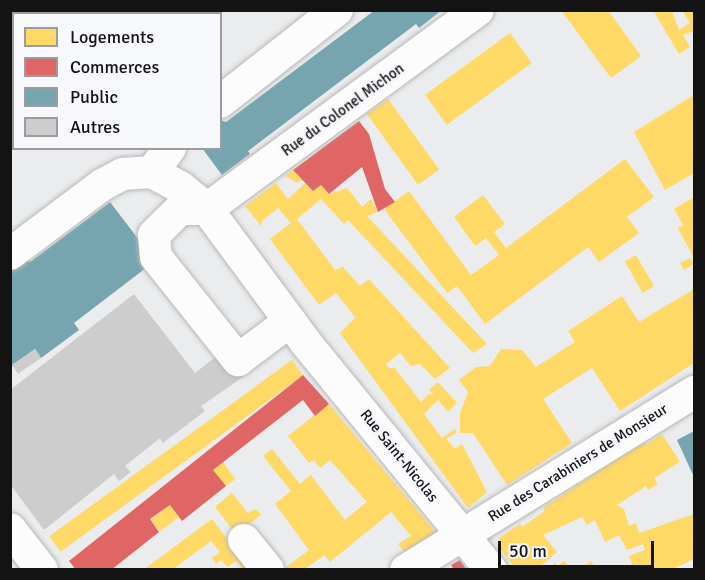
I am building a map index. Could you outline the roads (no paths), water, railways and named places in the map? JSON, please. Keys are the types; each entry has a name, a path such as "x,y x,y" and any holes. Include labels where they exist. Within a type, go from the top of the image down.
{"street":[{"path":"222,100 337,10"},
{"name":"Rue du Colonel Michon","path":"207,209 478,10"},
{"path":"10,254 102,184 161,160"},
{"name":"Rue Saint-Nicolas","path":"161,160 180,187 207,209 298,332 491,570"},
{"path":"207,209 180,209 153,235 156,257 238,360 298,332"},
{"name":"Rue des Carabiniers de Monsieur","path":"406,570 694,392"},
{"path":"10,529 42,570"},
{"path":"244,540 268,570"}]}
